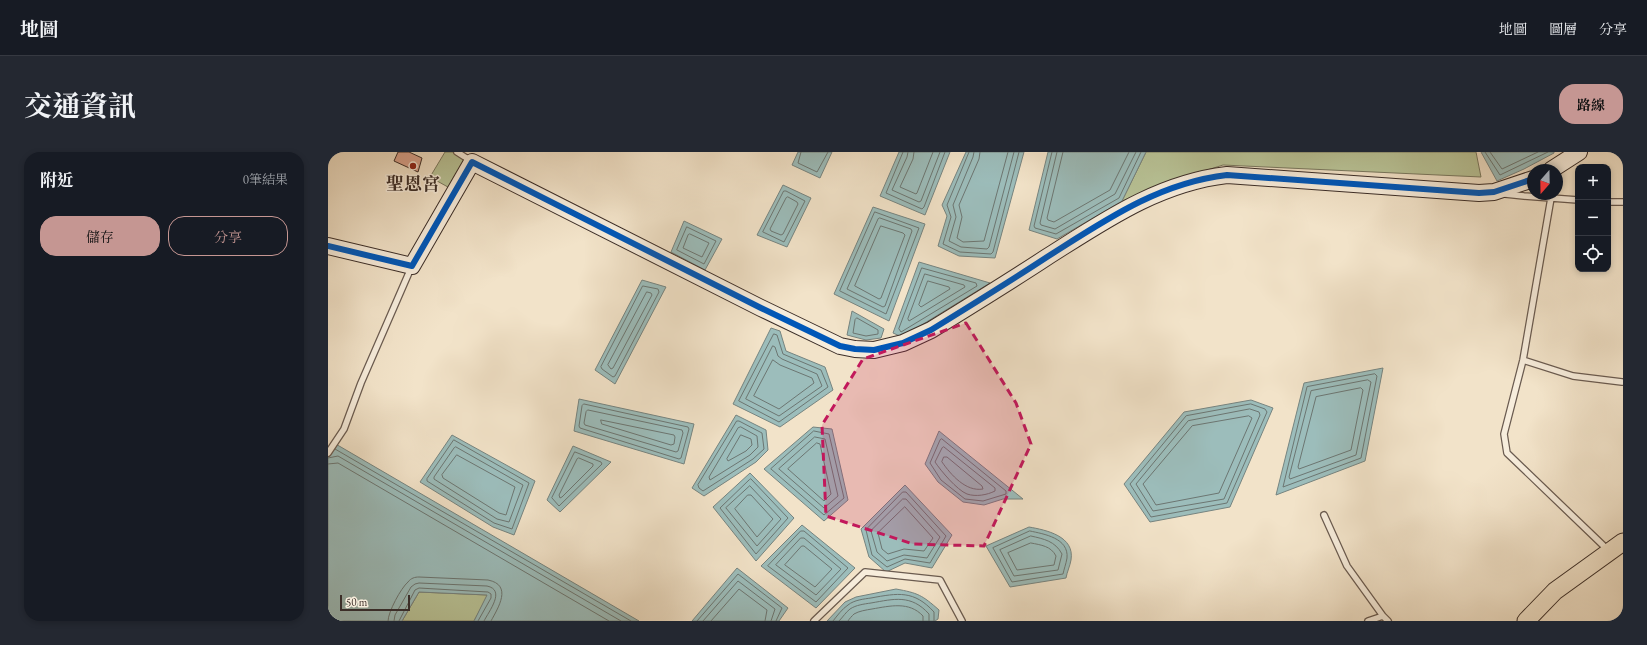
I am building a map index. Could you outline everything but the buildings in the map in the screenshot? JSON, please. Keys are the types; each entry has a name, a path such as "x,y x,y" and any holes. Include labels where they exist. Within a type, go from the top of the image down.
{"main road":[{"path":"1526,621 1555,590 1623,542"}],"street":[{"path":"1560,164 1578,152"},
{"path":"328,246 412,266 475,157 761,308 840,346 874,350 903,343 931,330 1137,202 1175,187 1208,178 1227,175 1479,193 1494,192 1527,181"}],"lane":[{"path":"457,152 475,157"},
{"path":"1494,192 1527,196"},
{"path":"1563,199 1575,200"},
{"path":"1551,200 1523,360 1504,434 1507,453 1609,551"},
{"path":"1611,202 1623,202"},
{"path":"328,453 344,429 361,383 412,266"},
{"path":"1523,360 1573,376 1622,382"},
{"path":"1324,515 1347,566 1388,621"},
{"path":"814,621 865,572 940,580 962,621"},
{"path":"1368,621 1383,616"}],"highlighted area":[{"path":"966,323 1016,403 1031,444 984,546 913,544 826,516 822,425 863,359"}],"green space":[{"path":"445,152 457,152 472,162 455,191 430,177"},
{"path":"1146,152 1476,152 1481,177 1223,165 1163,184 1122,201"},
{"path":"419,592 488,595 474,621 402,621"}],"water":[{"path":"798,152 832,152 820,178 792,165"},
{"path":"899,152 950,152 925,215 880,196"},
{"path":"966,152 1024,152 995,258 959,256 938,246 947,216 942,205"},
{"path":"1048,152 1146,152 1122,201 1057,239 1029,230"},
{"path":"1481,152 1554,152 1533,164 1527,164 1527,167 1524,169 1497,181"},
{"path":"783,185 811,198 787,247 757,235"},
{"path":"873,207 925,224 889,321 834,294"},
{"path":"684,221 722,239 705,270 671,252"},
{"path":"919,262 990,283 902,337 893,333"},
{"path":"642,280 666,287 615,384 595,370"},
{"path":"852,311 884,329 881,338 866,340 847,335"},
{"path":"771,328 780,331 786,351 825,367 833,390 780,427 733,404"},
{"path":"1383,368 1365,461 1276,495 1304,383"},
{"path":"579,399 694,424 684,464 574,431"},
{"path":"1251,400 1273,408 1230,507 1150,522 1124,484 1184,412"},
{"path":"736,415 766,430 768,450 756,462 704,496 692,488"},
{"path":"813,427 832,429 848,500 824,521 764,469"},
{"path":"939,431 1023,499 1003,499 984,505 963,502 938,482 925,464"},
{"path":"452,435 535,481 514,535 493,527 420,482"},
{"path":"334,443 639,621 474,621 487,595 419,592 402,621 328,621 328,451"},
{"path":"573,446 611,462 560,512 547,500"},
{"path":"750,473 794,518 756,561 713,507"},
{"path":"905,485 952,535 932,568 905,563 886,572 869,557 861,529"},
{"path":"802,525 855,568 816,608 761,566"},
{"path":"1029,527 1051,532 1069,545 1071,560 1066,578 1010,587 986,546"},
{"path":"737,568 788,608 779,621 692,621"},
{"path":"896,589 915,593 928,601 939,610 938,619 935,621 827,621 845,602 856,597"}],"cycle path":[{"path":"328,246 412,266 472,162 761,308 840,346 855,349 874,350 903,343 931,330 1111,217 1155,195 1202,179 1227,175 1479,193 1494,192 1527,181"}],"place":[{"name":"聖恩宮","path":"413,166"}]}
